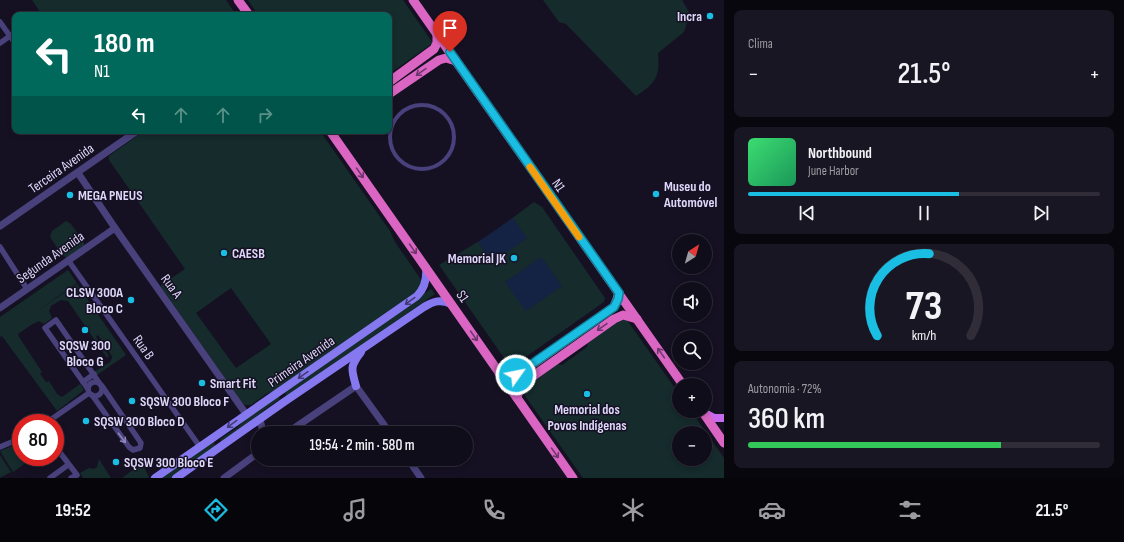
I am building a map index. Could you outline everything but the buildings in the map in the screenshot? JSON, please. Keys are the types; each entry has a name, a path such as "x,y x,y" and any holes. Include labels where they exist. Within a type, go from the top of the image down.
{"highway":[{"path":"238,0 247,12"},
{"name":"N1","path":"413,0 678,378"},
{"path":"392,80 434,50 437,43 437,35"},
{"path":"392,92 439,60 446,58 456,61"},
{"name":"S1","path":"332,134 573,478"},
{"path":"337,141 339,134"},
{"path":"499,372 509,376 520,373 614,307 619,293"},
{"path":"517,398 519,389 526,381 614,319 623,315 636,319"},
{"path":"706,418 724,443"}],"main road":[{"name":"Primeira Avenida","path":"155,478 417,296 426,281 426,268"},
{"name":"Primeira Avenida","path":"176,478 428,304 440,300 451,304"},
{"path":"356,386 352,373 352,366 366,346"},
{"path":"278,393 284,395 284,402"},
{"path":"712,417 724,418"},
{"path":"217,435 216,442 223,445"}],"street":[{"path":"0,22 12,39"},
{"path":"0,43 10,36"},
{"path":"391,134 391,143 395,153 402,161 410,166 419,168 428,168 437,165 450,153 453,144 454,135 448,118 440,110 430,106 414,106 400,113 394,122 392,129"},
{"name":"Terceira Avenida","path":"0,226 133,134"},
{"name":"Rua A","path":"78,172 115,228 246,414"},
{"name":"Segunda Avenida","path":"0,308 115,228"},
{"path":"0,247 27,289"},
{"name":"Rua B","path":"68,260 200,447"},
{"path":"56,320 94,374 141,443 140,448 133,450 129,447 45,328 56,320"},
{"path":"83,382 94,374"},
{"path":"90,392 90,383 94,382 101,385"},
{"path":"90,392 95,396 101,393 101,385"},
{"path":"297,426 356,386 385,426"},
{"path":"59,414 90,392"},
{"path":"260,419 262,426"},
{"path":"0,447 12,442"},
{"path":"224,478 251,458"},
{"path":"64,459 77,475 72,478"},
{"path":"50,478 68,465"},
{"path":"413,466 421,478"}],"green space":[{"path":"32,0 226,0 234,12 40,12"},
{"path":"248,0 403,0 433,43 392,72 392,12 256,12"},
{"path":"543,0 682,0 690,14 684,32 658,53 658,68 655,79 648,87 636,96 566,24 559,22"},
{"path":"140,134 322,134 390,231 395,242 420,278 421,282 419,290 277,390 266,394 251,405 245,405 161,287 161,285 185,269 109,160 109,156","holes":["231,288 271,344 236,368 196,313"]},
{"path":"534,202 542,207 605,298 604,302 513,366 509,365 439,265 491,234"},
{"path":"66,221 71,224 84,243 84,246 67,258 62,255 50,237 52,231"},
{"path":"68,270 77,283 34,313 77,284 126,355 97,375 94,372 110,362 112,358 98,335 96,337 109,356 107,358 68,301 61,300 51,306 49,311 52,318 44,324 39,321 18,334 42,372 40,374 46,382 49,381 57,394 62,397 80,384 84,390 57,411 2,336 0,337 0,317"},
{"path":"431,289 435,294 287,397 284,391"},
{"path":"621,319 627,320 672,384 672,418 696,418 702,426 672,426 672,466 712,466 712,441 724,458 724,478 583,478 523,393 523,390 557,364 562,365 587,347 588,342"},
{"path":"279,396 280,399 263,411 253,421 221,442 220,439 238,427 248,416"},
{"path":"213,441 216,446 171,478 160,478"},
{"path":"12,446 12,466 21,466 13,472 0,451"},
{"path":"0,455 11,472 0,478"},
{"path":"99,459 111,478 83,478 80,473 89,468 94,469 97,467"},
{"path":"142,463 149,477 148,478 122,478"}],"water":[{"path":"513,218 527,238 492,263 478,242"},
{"path":"541,257 562,286 526,311 505,282"}],"slow traffic":[{"path":"530,167 579,237"}],"place":[{"name":"Incra","path":"710,16"},
{"name":"Museu do Automóvel","path":"656,194"},
{"name":"MEGA PNEUS","path":"70,195"},
{"name":"CAESB","path":"224,253"},
{"name":"Memorial JK","path":"514,258"},
{"name":"CLSW 300A Bloco C","path":"131,300"},
{"name":"SQSW 300 Bloco G","path":"85,330"},
{"name":"Smart Fit","path":"202,383"},
{"name":"Memorial dos Povos Indígenas","path":"587,394"},
{"name":"SQSW 300 Bloco F","path":"132,401"},
{"name":"SQSW 300 Bloco D","path":"86,421"},
{"name":"SQSW 300 Bloco E","path":"116,462"}],"route":[{"path":"450,52 619,293 614,307 609,311 516,375"}]}
